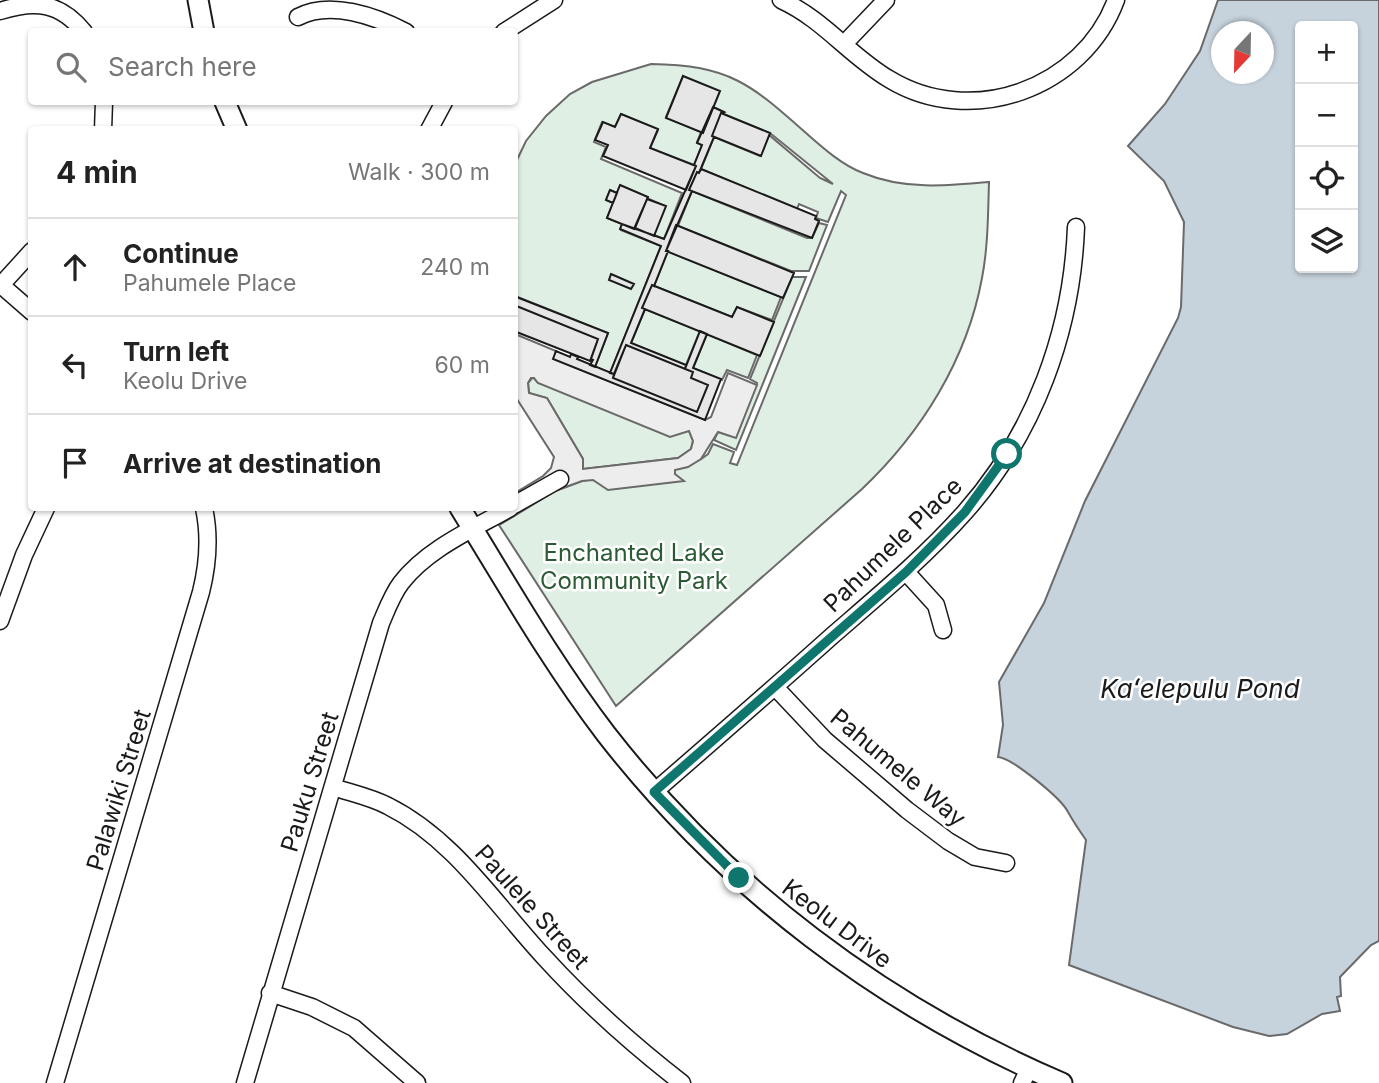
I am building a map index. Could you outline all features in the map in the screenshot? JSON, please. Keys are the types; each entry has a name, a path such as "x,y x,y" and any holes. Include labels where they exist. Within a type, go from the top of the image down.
{"main road":[{"path":"198,0 203,28"},
{"path":"226,105 235,126"},
{"name":"Keolu Drive","path":"462,511 565,677 605,733 654,792 739,878 780,914 840,960 895,997 1026,1076 1062,1083"}],"street":[{"path":"510,28 554,0"},
{"path":"781,0 824,26 876,71 906,88 932,97 958,101 993,100 1027,90 1058,74 1072,64 1096,38 1116,0"},
{"path":"844,44 886,0"},
{"path":"0,11 23,2 42,2 58,7 73,17 82,28"},
{"path":"298,17 314,10 331,8 367,16 396,28"},
{"path":"103,126 104,105"},
{"path":"431,126 442,105"},
{"name":"Pahumele Place","path":"654,792 906,572 965,512 992,478 1022,429 1049,370 1060,337 1074,266 1076,227"},
{"path":"28,255 0,286 28,309"},
{"path":"518,503 560,479"},
{"path":"0,621 24,555 46,511"},
{"name":"Palawiki Street","path":"55,1083 201,592 207,569 208,544 204,511"},
{"name":"Pauku Street","path":"244,1083 390,602 400,584 415,567 505,511"},
{"path":"906,572 936,605 943,630"},
{"name":"Pahumele Way","path":"775,687 825,740 907,810 948,841 975,857 1006,863"},
{"name":"Paulele Street","path":"332,787 391,808 443,843 559,974 613,1026 682,1083"},
{"path":"270,993 345,1022 383,1051 417,1083"}],"green space":[{"name":"Enchanted Lake Community Park","path":"651,64 678,65 720,73 737,80 770,102 840,161 855,170 910,184 957,185 989,182 985,255 975,308 953,366 922,419 904,444 862,489 616,706 499,525 555,491 582,481 701,459 708,454 713,444 734,452 730,463 737,465 846,195 841,191 828,222 816,218 818,212 799,204 797,209 701,169 714,137 760,156 769,135 820,178 833,184 770,133 723,114 724,112 713,107 683,76 666,117 701,132 697,142 702,145 694,165 650,148 658,130 621,114 615,127 602,122 594,142 606,147 601,159 682,193 664,239 654,235 665,206 620,186 617,193 610,190 606,200 613,203 607,218 622,224 621,230 661,246 610,373 595,367 608,333 518,297 518,158 526,141 546,116 570,94 592,82"},
{"path":"692,191 807,238 812,238 819,223 827,225 809,271 791,271 678,226"},
{"path":"668,251 781,297 772,320 737,307 732,317 654,286"},
{"path":"792,277 806,277 736,450 714,440 718,432 736,437 757,383 750,379"},
{"path":"645,309 700,331 686,365 631,343"},
{"path":"707,334 757,355 748,378 727,370 722,380 693,368"},
{"path":"533,377 538,383 689,431 693,441 691,449 678,458 583,469 583,459 547,398 529,393 528,383"}],"shaded area":[{"path":"518,335 556,351 554,359 705,420 711,417 728,373 757,385 736,438 718,432 701,459 688,467 675,470 675,474 684,481 608,490 593,480 582,481 555,491 499,525 490,511 518,511 518,491 543,476 551,468 554,457 518,401","holes":["531,378 670,437 689,431 693,441 691,449 678,458 583,469 583,459 547,398 529,393 528,383"]}],"water":[{"name":"Kaʻelepulu Pond","path":"1218,0 1379,0 1379,941 1371,945 1340,977 1341,996 1337,997 1340,1011 1322,1014 1287,1034 1269,1036 1233,1027 1069,965 1086,840 1056,798 1024,771 998,757 1003,725 999,682 1044,603 1085,501 1178,318 1181,307 1184,222 1164,181 1128,146 1165,104 1200,51"}],"building":[{"path":"683,76 720,91 703,133 666,118"},
{"path":"713,107 724,112 721,113 712,136 714,137 689,190 692,191 654,286 652,285 642,308 645,309 631,343 686,365 685,369 626,345 614,374 610,373 661,246 620,229 622,224 664,239 696,166 694,165 702,145 697,143"},
{"path":"721,113 770,133 761,156 712,136"},
{"path":"621,114 658,129 650,148 696,166 686,190 603,156 608,145 595,140 603,122 615,127"},
{"path":"701,169 816,216 815,219 819,221 812,238 689,190"},
{"path":"620,185 648,197 634,229 607,218"},
{"path":"610,190 617,193 613,203 606,200"},
{"path":"647,199 666,206 654,236 635,228"},
{"path":"676,225 794,273 783,298 666,251"},
{"path":"611,274 634,284 631,289 609,280"},
{"path":"652,285 732,317 737,307 774,322 760,356 642,308"},
{"path":"518,298 608,333 595,367 590,365 598,339 518,307"},
{"path":"518,307 598,339 590,361 518,333"},
{"path":"700,331 707,334 693,368 721,379 705,420 553,359 556,351 570,357 571,354 614,374 613,378 697,412 708,385 691,378 693,372 685,369"},
{"path":"626,345 693,372 691,378 708,385 697,412 613,378"}],"route":[{"path":"739,878 654,792 906,572 965,512 1007,454"}]}
